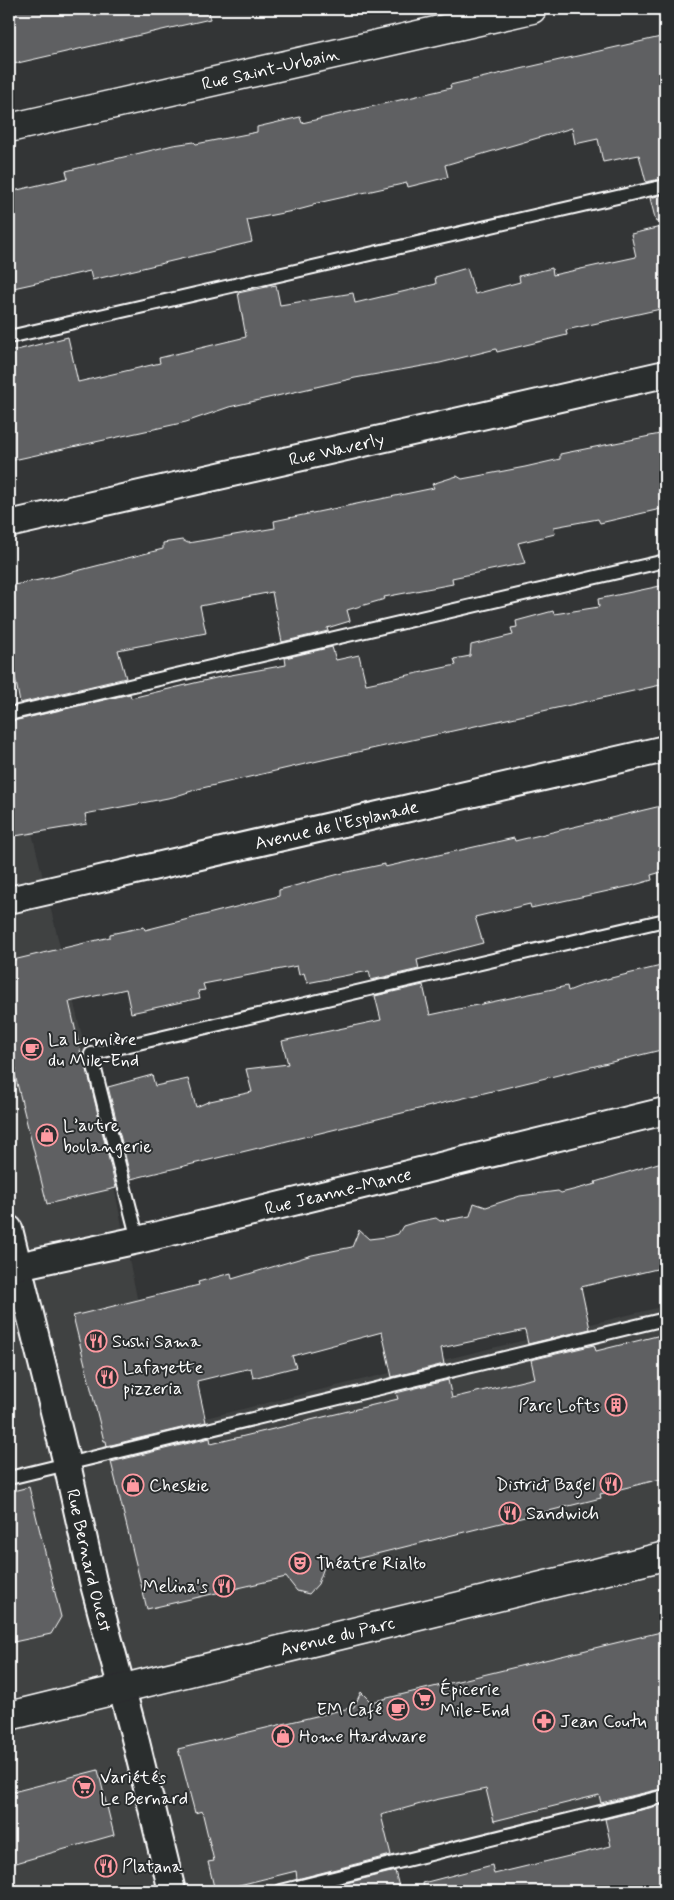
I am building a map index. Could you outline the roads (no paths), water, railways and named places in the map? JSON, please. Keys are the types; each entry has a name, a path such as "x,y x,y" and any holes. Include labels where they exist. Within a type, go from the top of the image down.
{"main road":[{"name":"Rue Saint-Urbain","path":"9,128 532,9"},
{"name":"Avenue du Parc","path":"9,1716 665,1556"}],"street":[{"name":"Rue Waverly","path":"9,524 665,374"},
{"name":"Avenue de l'Esplanade","path":"9,900 665,749"},
{"name":"Rue Jeanne-Mance","path":"13,1267 48,1261 138,1240 665,1111"},
{"name":"Rue Bernard Ouest","path":"9,1230 13,1267 67,1464 93,1581 122,1688 172,1891"}],"lane":[{"path":"9,337 665,186"},
{"path":"9,714 665,561"},
{"path":"138,1240 91,1054 665,920"},
{"path":"9,1478 665,1320"},
{"path":"281,1891 665,1796"}],"place":[{"name":"La Lumière du Mile-End","path":"32,1049"},
{"name":"L’autre boulangerie","path":"47,1135"},
{"name":"Sushi Sama","path":"96,1341"},
{"name":"Lafayette pizzeria","path":"107,1377"},
{"name":"Parc Lofts","path":"616,1405"},
{"name":"District Bagel","path":"611,1484"},
{"name":"Cheskie","path":"133,1485"},
{"name":"Sandwich","path":"510,1513"},
{"name":"Théatre Rialto","path":"300,1563"},
{"name":"Melina's","path":"224,1586"},
{"name":"Épicerie Mile-End","path":"424,1699"},
{"name":"EM Café","path":"398,1709"},
{"name":"Jean Coutu","path":"544,1721"},
{"name":"Home Hardware","path":"283,1736"},
{"name":"Variétés Le Bernard","path":"84,1787"},
{"name":"Platana","path":"106,1866"}]}
